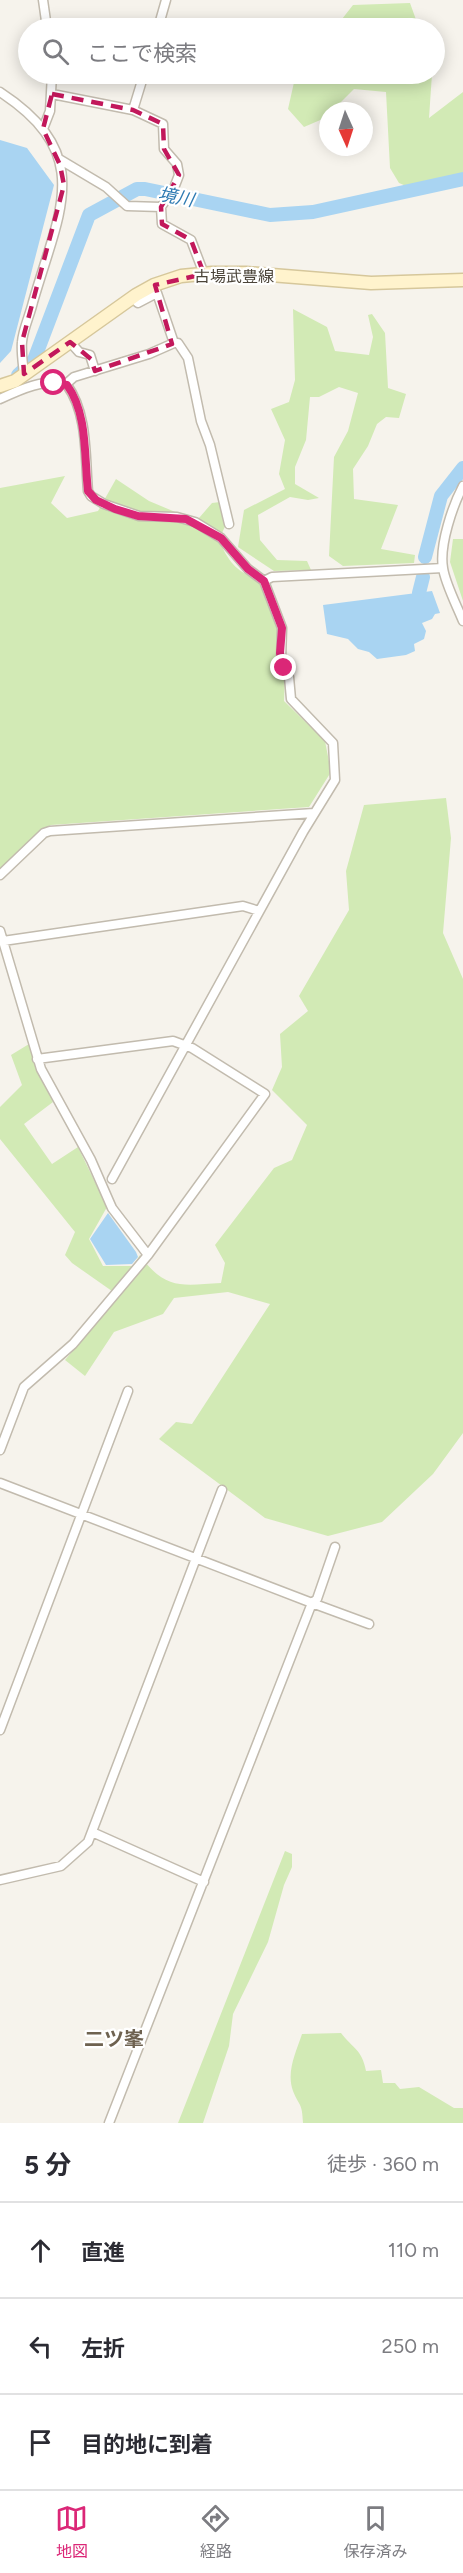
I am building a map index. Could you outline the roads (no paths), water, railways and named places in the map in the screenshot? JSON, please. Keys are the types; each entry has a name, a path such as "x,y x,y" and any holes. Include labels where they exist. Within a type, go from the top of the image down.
{"main road":[{"name":"古場武豊線","path":"0,386 15,381 132,298 154,285 181,276 246,273 371,283 463,280"}],"street":[{"path":"43,0 46,18"},
{"path":"161,18 166,0"},
{"path":"43,129 50,111 52,84"},
{"path":"134,110 141,84"},
{"path":"0,92 32,116 43,129 51,141 63,177 62,196 22,342 24,374"},
{"path":"52,94 134,110 163,124 164,149 177,164 179,175 174,188 161,207 162,224 191,240 204,274"},
{"path":"58,159 106,187 127,206 161,207"},
{"path":"132,298 138,303 158,293 174,343"},
{"path":"70,342 79,352 90,356 95,371"},
{"path":"0,399 23,388 54,383 66,384 74,377 178,343 188,358 201,421 210,446 229,524"},
{"path":"66,384 75,399 84,434 88,491 91,496 115,509 138,516 177,517 195,522 221,538 248,569 264,581 282,628 280,653 289,677 291,699 333,743 335,780 259,911 112,1179"},
{"path":"463,486 454,503 449,521 443,568 463,621"},
{"path":"264,581 272,577 443,568"},
{"path":"0,875 44,833 50,831 314,813"},
{"path":"3,941 243,906 259,911"},
{"path":"0,931 37,1059 91,1160 112,1208 148,1255"},
{"path":"0,1450 24,1387 73,1344 148,1255 265,1094 186,1045 173,1041 37,1059"},
{"path":"0,1730 128,1391"},
{"path":"0,1483 369,1624"},
{"path":"0,1880 61,1866 88,1842 222,1491"},
{"path":"109,2123 312,1603 317,1599 335,1547"},
{"path":"92,1832 204,1882"}],"water":[{"path":"0,140 27,148 54,185 11,351 0,363"},
{"path":"432,591 440,613 422,623 426,631 424,639 414,644 415,651 406,655 377,659 369,652 358,649 348,639 327,634 323,605"},
{"path":"108,1213 136,1252 138,1257 132,1264 106,1265 90,1239"}],"waterway":[{"name":"境川","path":"18,375 34,360 89,215 137,189 270,215 313,212 463,179"},
{"path":"425,557 441,496 463,468"},
{"path":"419,593 423,577"}],"district":[{"name":"二ツ峯","path":"114,2039"}]}
